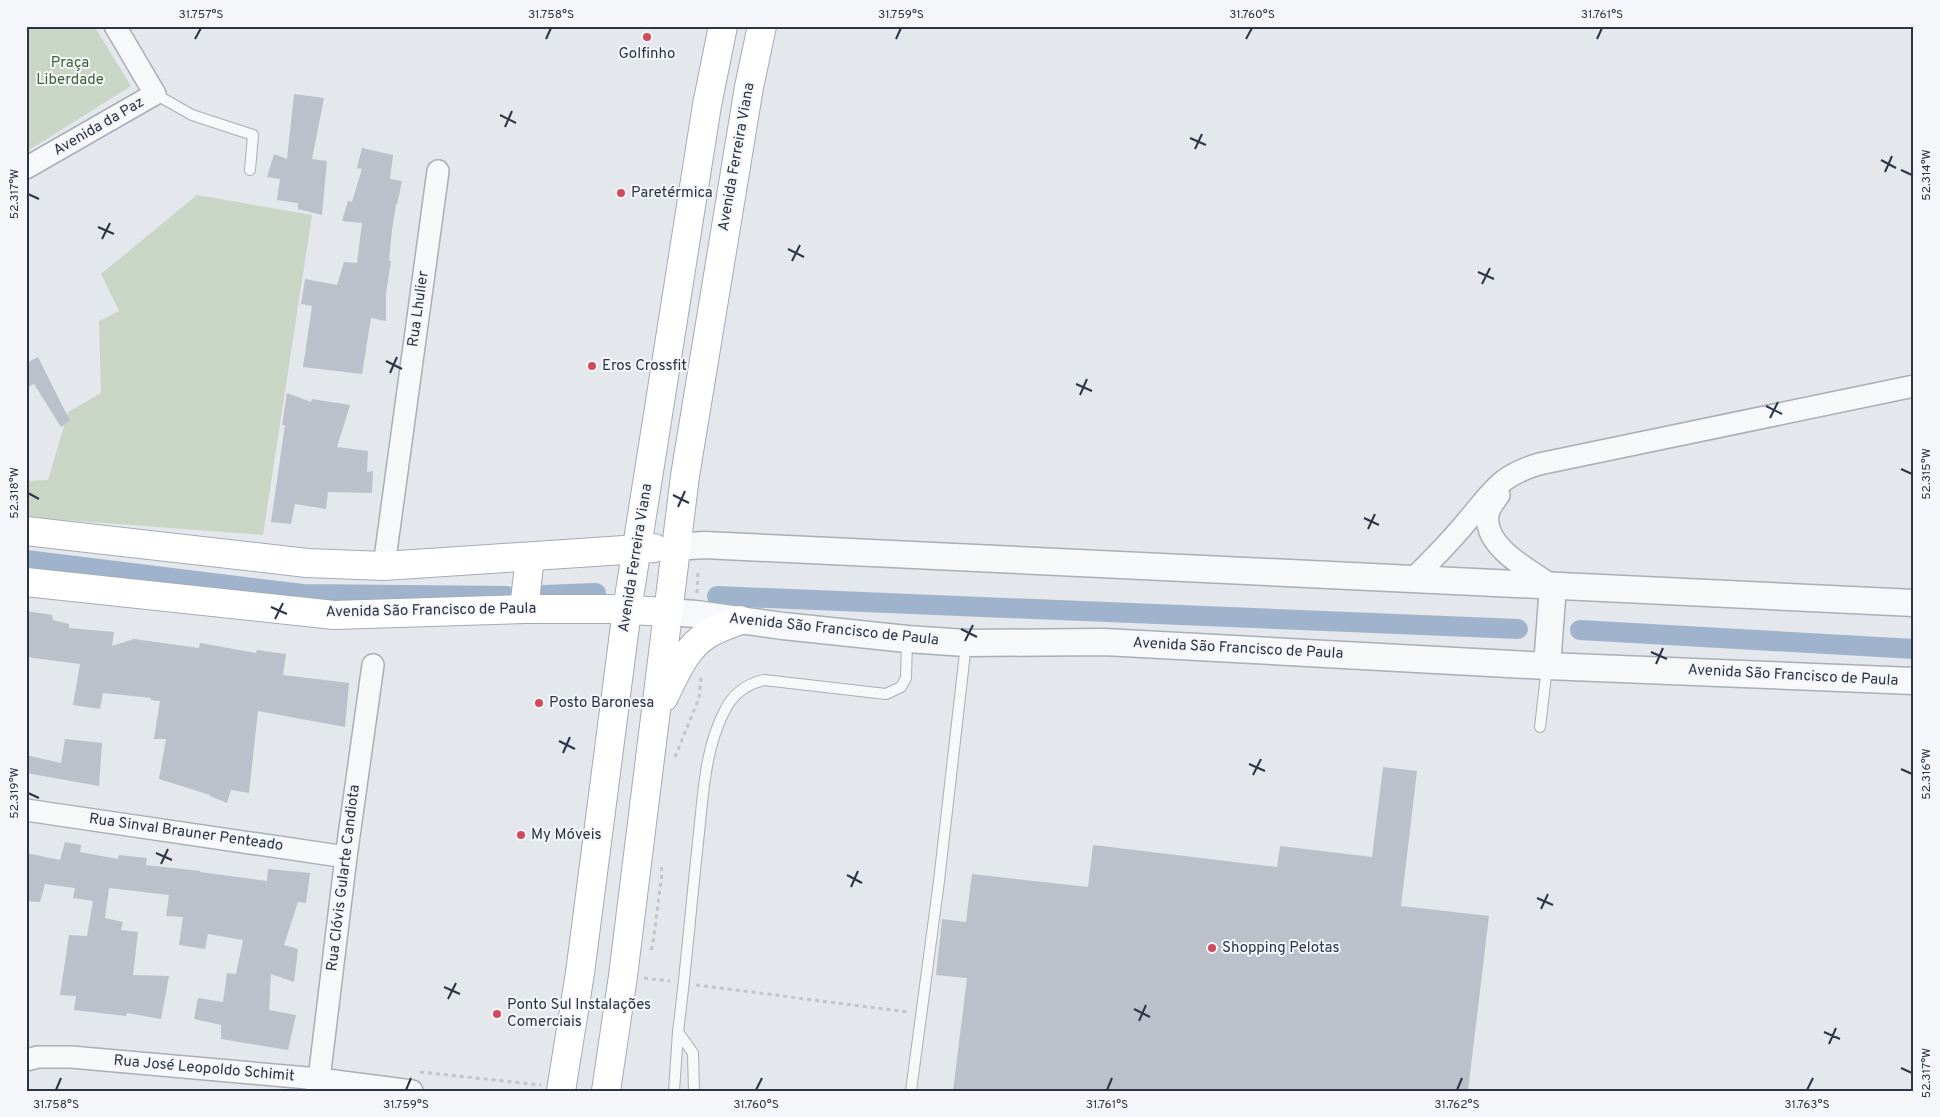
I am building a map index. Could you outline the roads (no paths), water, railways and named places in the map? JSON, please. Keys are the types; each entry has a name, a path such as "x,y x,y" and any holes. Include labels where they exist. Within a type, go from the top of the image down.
{"main road":[{"name":"Avenida Ferreira Viana","path":"561,1089 580,973 627,610 707,104 723,26"},
{"name":"Avenida Ferreira Viana","path":"607,1089 623,976 686,466 748,87 762,26"},
{"path":"26,531 307,563 384,566 675,547"},
{"path":"519,609 523,558"},
{"name":"Avenida São Francisco de Paula","path":"26,582 334,615 519,609 668,612"},
{"path":"655,716 678,666 692,648 707,634 740,620"}],"street":[{"name":"Avenida da Paz","path":"26,168 155,94 115,26"},
{"name":"Rua Lhulier","path":"384,566 438,171"},
{"path":"1413,579 1469,519 1490,492 1500,482 1522,469 1914,386"},
{"path":"1539,464 1508,486 1493,503 1487,516 1488,527 1497,544 1552,596"},
{"path":"675,547 704,545 1413,579 1552,596 1914,603"},
{"path":"1547,659 1552,596"},
{"name":"Avenida São Francisco de Paula","path":"668,612 908,639 966,643 1104,642 1547,659 1914,681"},
{"name":"Rua Clóvis Gularte Candiota","path":"318,1085 346,857 373,665"},
{"name":"Rua Sinval Brauner Penteado","path":"26,810 346,857"},
{"name":"Rua José Leopoldo Schimit","path":"26,1060 38,1057 71,1057 318,1085 415,1081"}],"lane":[{"path":"155,94 192,115 254,135 250,170"},
{"path":"674,1091 678,1032 702,804 712,742 724,710 732,698 750,683 764,680 886,694 901,688 906,678 908,639"},
{"path":"911,1091 939,881 966,643"},
{"path":"1540,727 1547,659"},
{"path":"678,1032 693,1053 694,1091"}],"waterway":[{"path":"26,560 303,594 507,596"},
{"path":"543,595 596,593"},
{"path":"717,596 1518,629"},
{"path":"1580,630 1914,649"}],"place":[{"name":"Golfinho","path":"647,37"},
{"name":"Paretérmica","path":"621,193"},
{"name":"Eros Crossfit","path":"592,366"},
{"name":"Posto Baronesa","path":"539,703"},
{"name":"My Móveis","path":"521,835"},
{"name":"Shopping Pelotas","path":"1212,948"},
{"name":"Ponto Sul Instalações Comerciais","path":"497,1014"}],"park label":[{"name":"Praça Liberdade","path":"70,72"}]}
